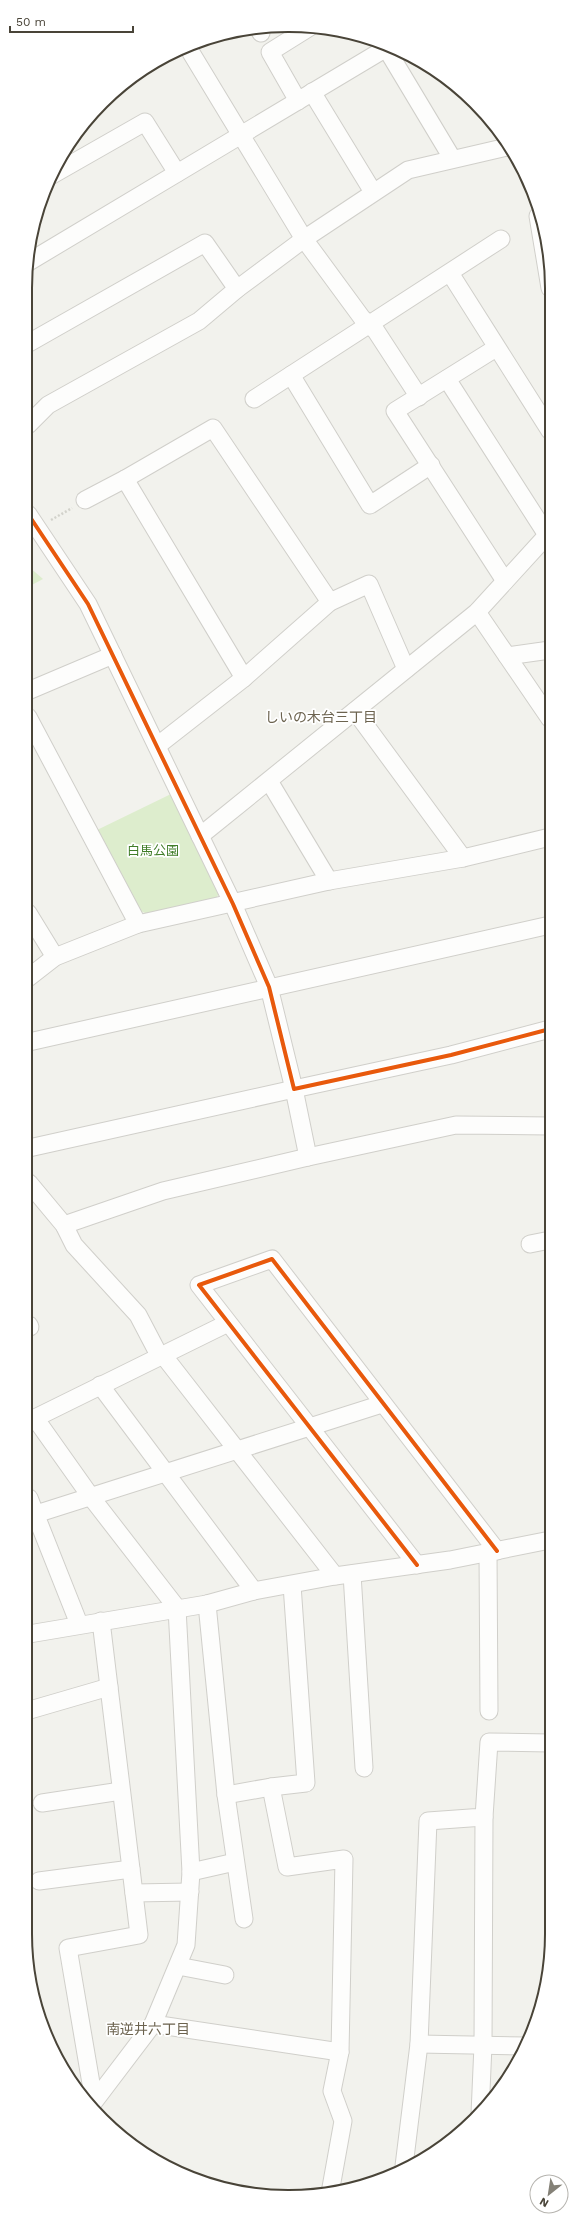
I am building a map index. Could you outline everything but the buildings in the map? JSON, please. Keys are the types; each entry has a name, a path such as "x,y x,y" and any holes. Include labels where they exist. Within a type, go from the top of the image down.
{"street":[{"path":"301,33 270,52 305,96 373,192"},
{"path":"34,259 382,50"},
{"path":"191,52 304,239 362,318 376,331 419,397"},
{"path":"391,54 452,158"},
{"path":"61,170 145,122 177,173"},
{"path":"32,421 48,405 199,321 237,289 304,239 408,170 452,158 503,148"},
{"path":"254,399 501,240"},
{"path":"32,341 205,243 237,289"},
{"path":"450,273 545,423"},
{"path":"496,348 395,411 505,581"},
{"path":"290,375 370,505 431,465"},
{"path":"447,379 545,528"},
{"path":"85,500 125,479 213,428 330,602"},
{"path":"125,479 244,678"},
{"path":"32,520 88,604 233,904 269,987 294,1090 308,1157"},
{"path":"200,836 477,612 545,536"},
{"path":"157,746 244,678 330,602 369,584 406,670"},
{"path":"477,612 545,712"},
{"path":"507,656 545,651"},
{"path":"32,688 113,655"},
{"path":"355,711 463,858"},
{"path":"32,725 138,924"},
{"path":"269,781 330,881"},
{"path":"32,975 55,957 138,924 233,904 330,881 463,858 545,838"},
{"path":"32,920 55,957"},
{"path":"32,1041 269,987 545,927"},
{"path":"32,1147 451,1055 545,1030"},
{"path":"64,1225 162,1191 456,1125 545,1126"},
{"path":"32,1187 64,1225 74,1245 138,1315 161,1356 335,1576"},
{"path":"530,1244 545,1241"},
{"path":"417,1565 199,1285 272,1259 492,1551 489,1711"},
{"path":"94,2101 153,2024 186,1945 191,1872 177,1608 32,1420 228,1322"},
{"path":"100,1386 254,1591"},
{"path":"36,1514 382,1404"},
{"path":"32,1505 79,1624"},
{"path":"32,1634 79,1624 207,1604 254,1591 335,1576 417,1565 545,1541"},
{"path":"352,1574 364,1768"},
{"path":"226,1795 270,1787 306,1783 292,1585"},
{"path":"207,1604 226,1795 244,1919"},
{"path":"91,2097 68,1948 139,1935 101,1621"},
{"path":"32,1709 109,1687"},
{"path":"480,2104 483,2045 484,1818 489,1742 545,1743"},
{"path":"270,1787 287,1867 344,1859 340,2052 332,2091 342,2121 331,2186"},
{"path":"42,1803 121,1791"},
{"path":"404,2163 419,2044 428,1820 484,1818"},
{"path":"191,1872 235,1862"},
{"path":"39,1881 131,1869"},
{"path":"134,1893 190,1892"},
{"path":"178,1966 225,1975"},
{"path":"153,2024 340,2052"},
{"path":"419,2044 519,2046"}],"path":[{"path":"37,528 85,500"}],"green space":[{"path":"32,569 43,579 32,585"},
{"name":"白馬公園","path":"171,794 219,893 216,899 149,915 141,911 97,830"}],"cycle path":[{"path":"32,520 88,604 233,904 269,987 294,1089 451,1055 545,1030"},
{"path":"417,1565 199,1285 272,1259 497,1551"}],"district":[{"name":"しいの木台三丁目","path":"321,717"},
{"name":"南逆井六丁目","path":"148,2029"}]}
